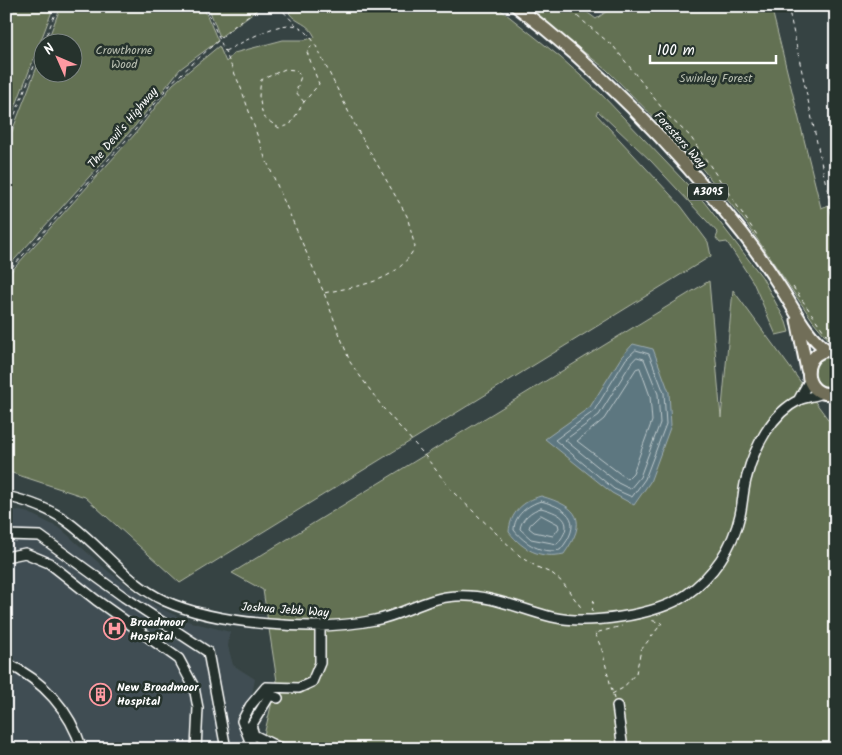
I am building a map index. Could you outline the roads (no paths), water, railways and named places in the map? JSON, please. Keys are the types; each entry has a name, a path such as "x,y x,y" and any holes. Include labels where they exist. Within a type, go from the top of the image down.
{"main road":[{"name":"Foresters Way","path":"516,6 605,81 676,155 758,254 796,316 815,341 831,348"},
{"name":"Foresters Way","path":"796,316 808,376"},
{"path":"831,348 814,357 808,376 816,390 823,393 836,393"}],"street":[{"name":"Joshua Jebb Way","path":"798,401 808,376"},
{"name":"Joshua Jebb Way","path":"6,496 28,501 66,520 127,577 165,601 206,614 239,620 320,626 379,620 438,598 456,596 487,596 555,618 645,613 666,606 687,594 711,573 729,546 735,532 750,466 765,434 779,416 798,401 823,393"},
{"path":"6,534 40,536 124,597 208,652 226,749"},
{"path":"6,556 25,553 50,563 96,600 178,659 194,687 198,708 196,749"},
{"path":"254,748 242,721 250,706 266,687 299,688 312,682 320,663 320,626"},
{"path":"6,663 30,676 59,702 73,726 82,749"},
{"path":"278,698 270,695 251,726 254,734 282,749"},
{"path":"617,706 623,749"}],"water":[{"path":"633,344 653,349 669,392 671,425 650,482 634,505 612,493 545,439 590,407 622,356"},
{"path":"541,496 564,505 576,516 576,532 564,554 547,555 533,552 520,544 509,532 512,519 519,509 534,498"}],"place":[{"name":"Broadmoor Hospital","path":"114,629"},
{"name":"New Broadmoor Hospital","path":"101,694"}],"park label":[{"name":"Crowthorne Wood","path":"124,57"},
{"name":"Swinley Forest","path":"716,78"}]}
